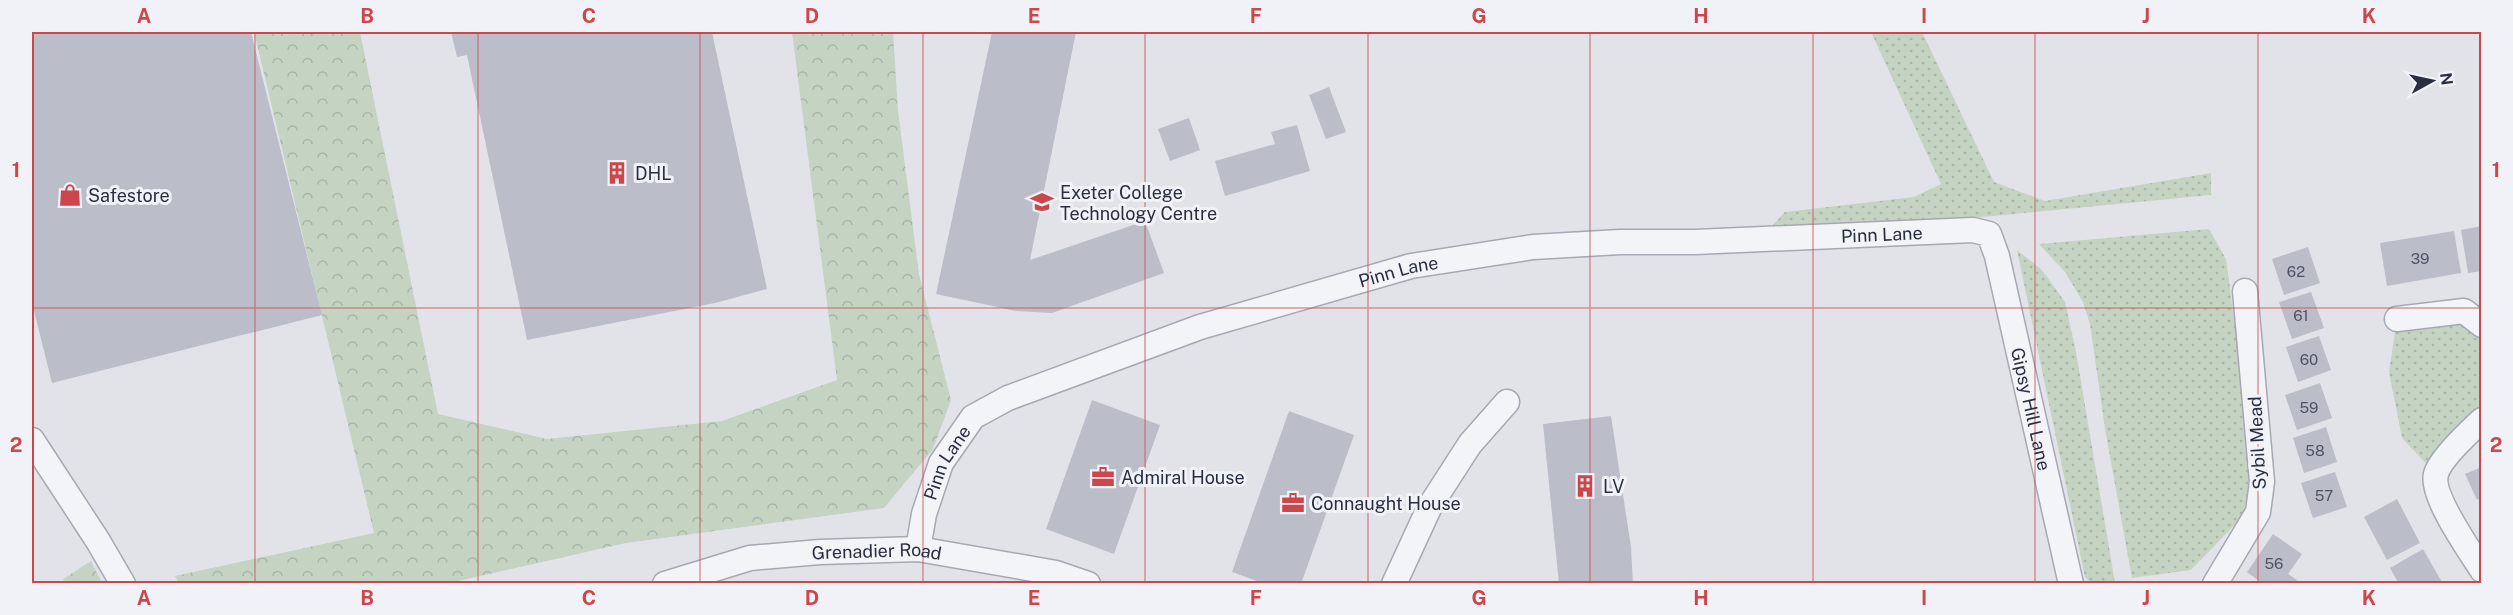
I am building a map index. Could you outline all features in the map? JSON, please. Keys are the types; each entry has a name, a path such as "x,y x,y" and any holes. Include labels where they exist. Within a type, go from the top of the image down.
{"street":[{"name":"Pinn Lane","path":"918,549 924,514 941,463 973,417 1008,398 1211,324 1411,266 1533,247 1973,230 1989,234"},
{"name":"Gipsy Hill Lane","path":"1989,234 1997,256 2071,584"},
{"name":"Sybil Mead","path":"2215,584 2258,512 2262,482 2245,291"},
{"path":"2397,319 2476,314"},
{"path":"1394,584 1430,506 1470,444 1507,402"},
{"path":"2481,420 2456,446 2436,474 2437,494 2481,570"},
{"path":"32,440 94,534 123,584"},
{"name":"Grenadier Road","path":"665,584 750,558 820,552 918,549 1056,573 1088,584"}],"green space":[{"path":"254,32 360,32 438,414 547,439 722,421 837,380 792,32 893,32 898,111 919,274 951,400 933,449 884,508 626,543 449,583 179,584 175,576 374,533"},
{"path":"1871,32 1922,32 1994,182 2045,201 2211,173 2211,195 1920,223 1772,226 1785,212 1914,197 1941,184"},
{"path":"2209,229 2226,259 2243,385 2249,462 2249,510 2191,570 2132,578 2105,429 2090,324 2083,302 2065,272 2039,244"},
{"path":"2017,250 2042,270 2065,302 2076,352 2115,583 2091,583 2085,577"},
{"path":"2464,311 2481,325 2481,420 2436,474 2402,438 2389,372 2397,319"},
{"path":"91,561 102,583 65,583 63,579"}],"building":[{"path":"32,32 251,32 322,315 52,383 32,303"},
{"name":"DHL","path":"451,32 712,32 767,289 715,303 527,340 467,55 457,57"},
{"path":"992,32 1076,32 1030,260 1145,221 1164,273 1052,313 1016,311 936,294"},
{"path":"1329,87 1346,132 1326,139 1309,95"},
{"path":"1189,118 1200,150 1170,161 1158,129"},
{"path":"1297,125 1310,171 1225,196 1215,161 1275,144 1271,132"},
{"path":"2482,226 2482,271 2468,273 2461,230"},
{"path":"2454,231 2461,273 2387,286 2380,243"},
{"path":"2308,247 2320,283 2284,295 2272,259"},
{"path":"2311,292 2324,328 2292,339 2279,302"},
{"path":"2319,336 2331,370 2298,382 2286,347"},
{"path":"2320,383 2332,418 2297,430 2285,395"},
{"name":"Admiral House","path":"1092,400 1160,425 1114,554 1046,529"},
{"name":"Connaught House","path":"1289,411 1354,435 1301,584 1265,584 1232,572"},
{"name":"LV","path":"1611,416 1631,547 1633,584 1559,584 1543,424"},
{"path":"2326,427 2337,462 2304,473 2293,438"},
{"path":"2482,467 2482,497 2477,500 2465,474"},
{"path":"2335,472 2347,507 2313,518 2301,483"},
{"path":"2397,499 2420,543 2387,560 2364,517"},
{"path":"2273,534 2302,554 2288,574 2297,580 2294,584 2263,584 2247,572"},
{"path":"2423,549 2443,584 2399,584 2390,568"}],"place":[{"name":"DHL","path":"617,173"},
{"name":"Safestore","path":"70,195"},
{"name":"Exeter College Technology Centre","path":"1042,202"},
{"name":"Admiral House","path":"1103,477"},
{"name":"LV","path":"1585,486"},
{"name":"Connaught House","path":"1293,503"}]}
